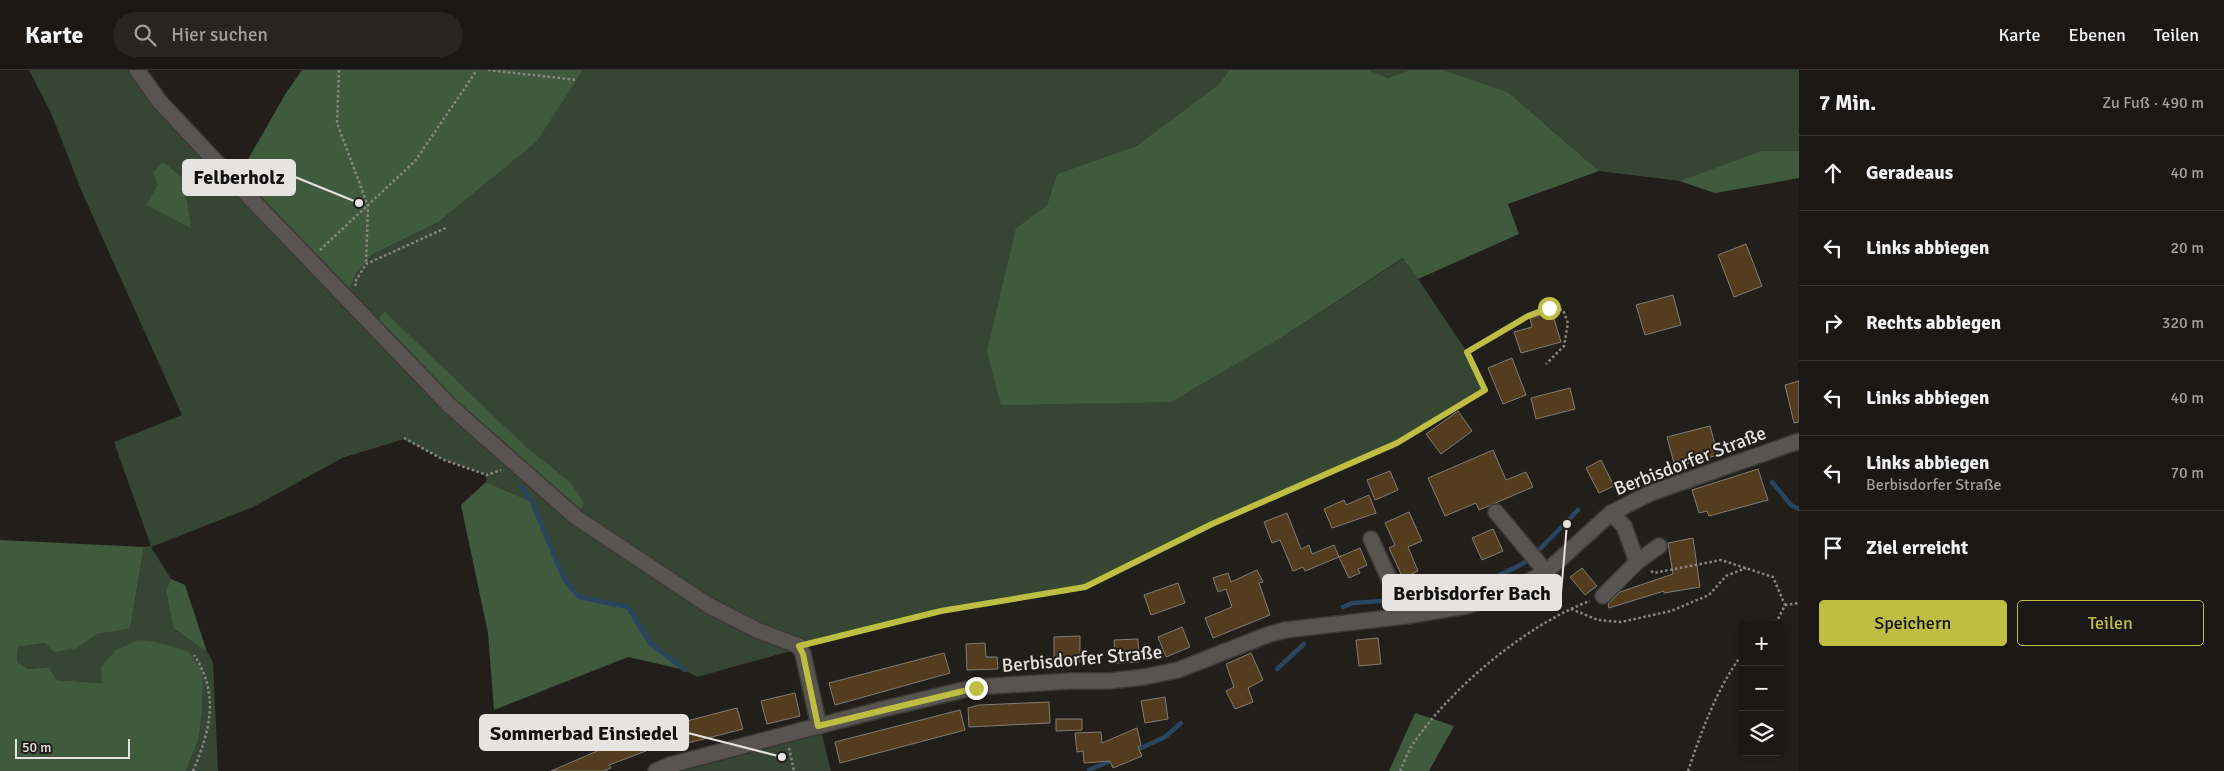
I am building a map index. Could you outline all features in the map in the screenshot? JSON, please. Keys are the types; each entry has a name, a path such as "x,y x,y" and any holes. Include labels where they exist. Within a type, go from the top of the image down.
{"street":[{"path":"137,70 160,102 450,406 577,518 708,605 757,630 799,646 803,654 818,726"},
{"name":"Berbisdorfer Straße","path":"656,771 670,765 786,734 976,688 1144,677 1178,670 1267,635 1285,630 1406,616 1466,606 1501,596 1546,572 1611,513 1651,493 1799,441"},
{"path":"1496,512 1546,572"},
{"path":"1611,513 1624,526 1637,562"},
{"path":"1371,540 1406,616"},
{"path":"1603,596 1637,562 1659,546"}],"path":[{"path":"339,70 338,123 368,206 366,264 355,282 357,308"},
{"path":"310,260 415,161 477,70"},
{"path":"488,70 577,80"},
{"path":"366,264 448,227"},
{"path":"799,646 941,611 1085,587 1212,524 1397,443 1485,390 1467,352 1528,316 1549,308 1563,310 1568,324 1564,346 1546,364"},
{"path":"404,438 444,460 487,475 517,464"},
{"path":"1637,562 1654,573 1721,560 1748,567 1773,577 1785,605 1777,621"},
{"path":"1570,608 1598,620 1621,622 1671,611 1709,595 1726,576 1748,567"},
{"path":"1400,771 1416,740 1433,719 1473,678 1510,646 1570,608 1603,596"},
{"path":"1785,605 1799,604"},
{"path":"193,771 210,719 204,670 194,655"},
{"path":"1688,771 1698,739 1726,675 1739,658"},
{"path":"786,734 794,771"}],"green space":[{"path":"29,70 137,70 235,182 356,273 373,254 437,223 577,80 583,70 1229,70 1219,84 1136,146 1057,174 1047,205 1016,228 1282,337 1404,258 1467,352 1485,390 1397,443 1212,524 1085,587 941,611 799,646 794,650 697,677 650,643 628,607 579,597 564,579 532,502 486,482 486,475 444,460 404,439 342,458 253,507 151,547 171,579 166,590 173,628 207,652 213,662 218,771 186,771 198,741 202,715 203,679 102,683 57,680 49,667 28,669 17,662 18,647 45,643 78,648 97,634 130,629 144,547 151,546 114,442 182,415 82,192 51,113"},
{"path":"302,70 583,70 537,141 437,223 373,254 356,273 346,296 235,182 286,93"},
{"path":"1229,70 1369,70 1388,78 1409,70 1443,70 1508,92 1599,171 1508,204 1519,234 1418,279 1403,258 1282,337 1171,402 1001,405 987,351 1016,228 1047,205 1057,174 1136,146 1219,84"},
{"path":"1369,70 1409,70 1388,78"},
{"path":"1443,70 1799,70 1799,178 1715,193 1680,181 1599,171 1508,92"},
{"path":"1762,151 1799,151 1799,178 1715,193 1680,181"},
{"path":"163,162 183,178 191,228 146,205 158,185 153,172"},
{"path":"385,312 525,446 570,482 584,502 577,518 372,325"},
{"path":"486,482 532,502 564,579 579,597 628,607 650,643 685,670 628,657 494,710 488,633 461,505"},
{"path":"0,540 144,547 130,629 97,634 78,648 54,652 45,643 18,647 17,662 28,669 49,667 57,680 102,683 101,667 116,650 138,640 156,642 189,652 201,670 203,679 202,715 198,741 186,771 0,771"},
{"path":"171,579 185,585 207,652 173,628 166,590"},
{"path":"1415,713 1454,726 1429,771 1389,771"},
{"path":"822,734 831,771 683,771"}],"building":[{"path":"1746,244 1762,286 1734,297 1718,255"},
{"path":"1673,295 1681,325 1645,335 1636,305"},
{"path":"1552,312 1561,342 1521,353 1514,332 1532,327 1530,318"},
{"path":"1512,358 1526,395 1503,404 1488,368"},
{"path":"1799,381 1799,422 1794,423 1785,385"},
{"path":"1570,388 1575,409 1536,419 1531,398"},
{"path":"1458,411 1472,431 1441,454 1426,434"},
{"path":"1710,426 1718,455 1675,467 1667,437"},
{"path":"1493,450 1506,480 1526,472 1533,487 1479,510 1476,503 1445,516 1428,478"},
{"path":"1601,460 1614,486 1599,493 1586,468"},
{"path":"1758,469 1768,500 1709,516 1707,511 1699,513 1692,490"},
{"path":"1390,471 1398,490 1375,500 1367,480"},
{"path":"1369,495 1376,513 1332,528 1324,509 1344,500 1346,505"},
{"path":"1409,512 1422,541 1408,547 1418,571 1403,578 1389,548 1395,545 1385,523"},
{"path":"1287,513 1301,549 1309,545 1312,554 1334,545 1339,557 1305,571 1303,567 1293,571 1280,540 1272,543 1264,522"},
{"path":"1493,529 1503,551 1482,560 1472,538"},
{"path":"1693,538 1700,587 1664,593 1664,591 1609,608 1608,604 1620,592 1673,574 1668,543"},
{"path":"1360,548 1367,565 1358,569 1360,573 1349,578 1339,557"},
{"path":"1582,568 1597,586 1585,595 1570,577"},
{"path":"1257,570 1263,582 1259,583 1270,615 1213,638 1205,618 1232,607 1226,589 1218,592 1213,578 1228,573 1231,582"},
{"path":"1178,583 1185,603 1151,615 1144,595"},
{"path":"1182,627 1190,647 1166,657 1158,637"},
{"path":"1080,636 1080,662 1054,662 1054,637"},
{"path":"1378,638 1381,664 1359,666 1356,640"},
{"path":"1138,639 1139,662 1115,663 1114,640"},
{"path":"985,643 986,657 997,657 998,669 967,670 966,644"},
{"path":"944,653 950,673 835,705 829,683"},
{"path":"1251,653 1263,680 1248,688 1253,702 1235,709 1226,691 1234,687 1226,664"},
{"path":"795,693 800,716 767,724 761,701"},
{"path":"1165,697 1168,719 1145,723 1141,701"},
{"path":"1049,702 1050,723 969,727 968,708 979,705"},
{"path":"737,708 743,729 684,744 679,723"},
{"path":"960,710 965,730 840,763 835,742"},
{"path":"1056,719 1082,719 1082,730 1056,731"},
{"path":"1137,728 1141,745 1138,747 1142,756 1113,768 1110,761 1084,763 1083,751 1077,752 1075,733 1101,732 1102,743"},
{"path":"639,733 646,751 609,765 611,768 604,771 551,771"}],"waterway":[{"path":"1772,482 1791,505 1799,509"},
{"path":"522,487 532,502 564,579 579,597 628,607 650,643 685,670"},
{"path":"1538,551 1578,510"},
{"path":"1408,599 1454,591 1499,576 1527,561"},
{"path":"1343,607 1353,603 1395,600"},
{"path":"1277,669 1304,644"},
{"path":"1139,749 1165,737 1181,723"},
{"path":"1089,770 1110,761"}],"place":[{"name":"Felberholz","path":"359,203"},
{"name":"Berbisdorfer Bach","path":"1567,524"},
{"name":"Sommerbad Einsiedel","path":"782,757"}],"route":[{"path":"976,688 818,726 803,654 799,646 941,611 1085,587 1212,524 1397,443 1485,390 1467,352 1528,316 1549,308"}]}
